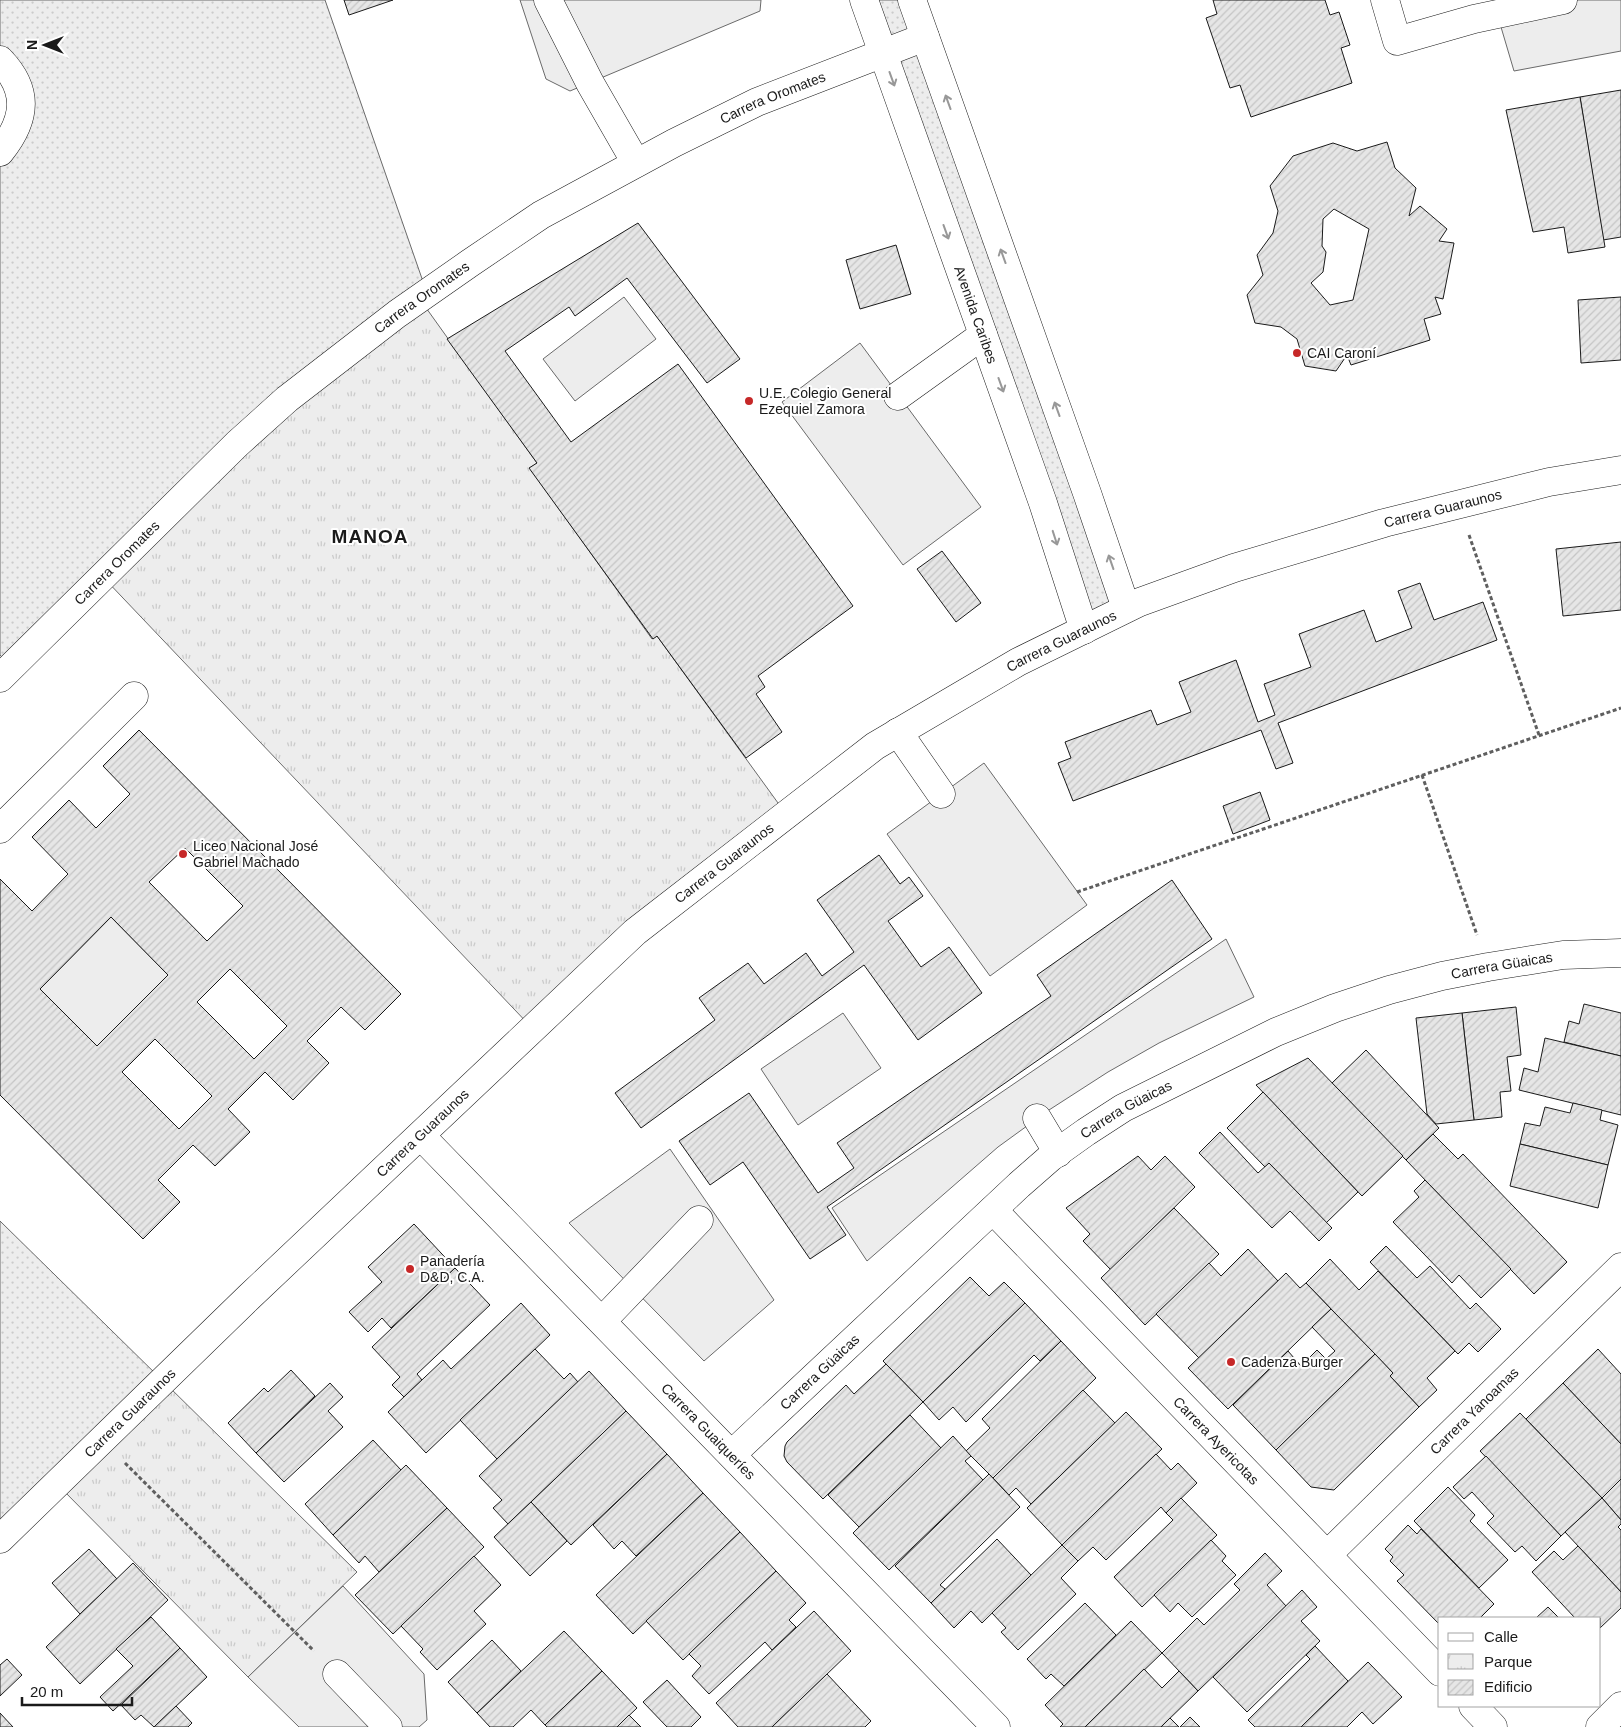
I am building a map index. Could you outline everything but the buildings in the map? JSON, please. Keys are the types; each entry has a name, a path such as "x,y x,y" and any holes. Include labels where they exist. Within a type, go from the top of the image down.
{"street":[{"path":"548,0 590,83 636,163"},
{"name":"Avenida Caribes","path":"864,0 1043,502 1084,630"},
{"path":"912,0 1126,608"},
{"path":"1385,0 1397,41 1474,19 1563,0"},
{"name":"Carrera Oromates","path":"4,667 286,399 397,314 470,263 542,215 636,163 757,102 925,37"},
{"path":"0,60 16,83 21,100 19,119 12,137 0,152"},
{"path":"898,396 983,336"},
{"name":"Carrera Guaraunos","path":"0,1539 249,1297 635,932 874,746 1018,662 1140,602 1234,568 1384,523 1549,482 1621,470"},
{"path":"2,822 134,696"},
{"path":"898,732 941,794"},
{"name":"Carrera Güaicas","path":"732,1454 1019,1185 1058,1152 1123,1108 1276,1032 1335,1008 1389,990 1442,976 1563,955 1621,953"},
{"path":"1037,1118 1058,1152"},
{"name":"Carrera Guaiqueríes","path":"421,1136 732,1454 981,1722"},
{"name":"Carrera Ayericotas","path":"993,1210 1438,1670"},
{"path":"602,1321 700,1220"},
{"name":"Carrera Yanoamas","path":"1327,1555 1621,1266"},
{"path":"337,1674 388,1727"},
{"path":"1600,1727 1621,1706"},
{"path":"1474,1707 1494,1727"}],"path":[{"path":"1458,504 1539,735"},
{"path":"1077,892 1621,708"},
{"path":"1422,775 1488,967"},
{"path":"102,1440 337,1674"}],"green space":[{"path":"0,0 325,0 427,293 11,667 0,655 0,152 19,119 0,60"},
{"path":"864,0 912,0 1126,608 1084,630"},
{"path":"419,298 537,463 530,468 652,639 657,636 786,814 533,1029 103,577"},
{"path":"0,1221 163,1381 0,1539"},
{"path":"163,1381 357,1572 248,1677 57,1484"}],"shaded area":[{"path":"520,0 761,0 760,11 570,91 546,79"},
{"path":"1493,0 1621,0 1621,51 1514,71"},
{"path":"624,297 656,339 575,401 543,359"},
{"path":"860,343 981,507 903,565 782,402"},
{"path":"984,763 1087,905 990,976 887,834"},
{"path":"111,917 168,975 97,1046 40,989"},
{"path":"1226,939 1254,997 1159,1043 1108,1072 1049,1110 998,1147 867,1261 832,1208"},
{"path":"843,1013 881,1068 798,1125 761,1069"},
{"path":"670,1149 774,1300 704,1361 569,1223"},
{"path":"343,1586 424,1674 427,1720 419,1727 299,1727 248,1677"}],"place":[{"name":"CAI Caroní","path":"1297,353"},
{"name":"U.E. Colegio General Ezequiel Zamora","path":"749,401"},
{"name":"Liceo Nacional José Gabriel Machado","path":"183,854"},
{"name":"Panadería D&D, C.A.","path":"410,1269"},
{"name":"Cadenza Burger","path":"1231,1362"}],"district":[{"name":"MANOA","path":"370,536"}]}
